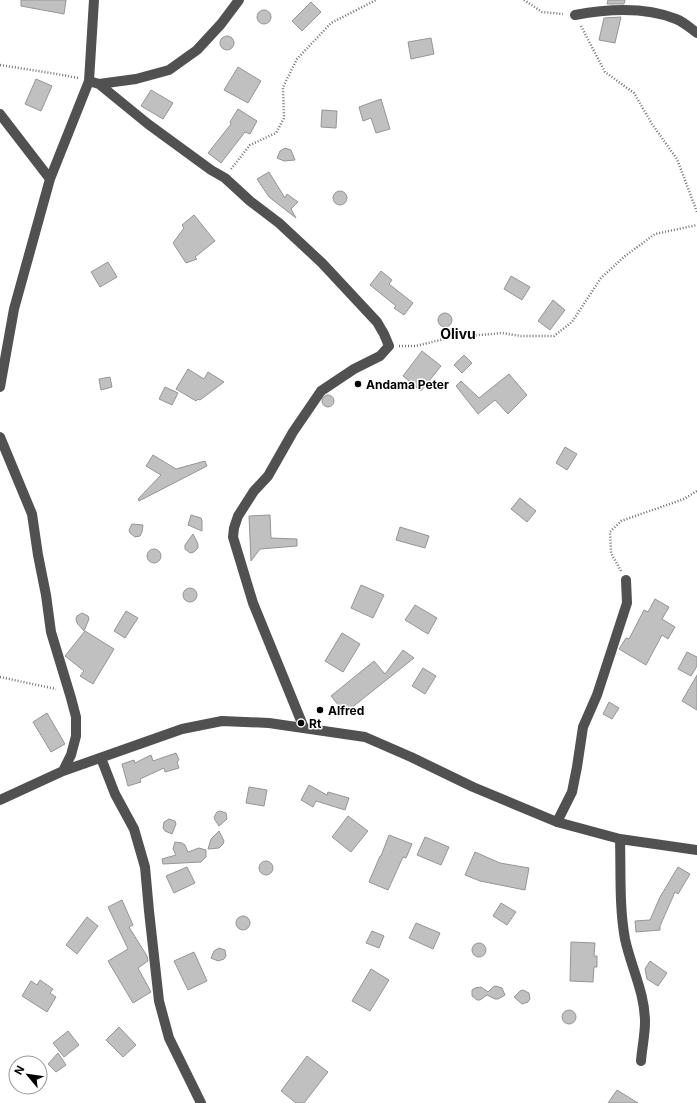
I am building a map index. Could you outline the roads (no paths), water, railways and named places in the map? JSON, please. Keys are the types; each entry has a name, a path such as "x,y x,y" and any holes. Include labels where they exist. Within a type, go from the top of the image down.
{"street":[{"path":"0,387 14,309 50,178 89,81 94,0"},
{"path":"99,84 136,79 169,70 197,50 221,24 239,0"},
{"path":"575,14 600,10 654,12 678,20 697,33"},
{"path":"89,81 99,84 148,124 211,170 225,178 250,201 279,222 322,263 377,322 389,346 380,356 354,369 321,390 293,432 268,476 254,491 238,516 234,528 233,537 253,603 304,728"},
{"path":"0,114 50,178"},
{"path":"0,437 32,514 51,632 70,692 76,717 76,736 71,755 62,771"},
{"path":"558,822 572,792 583,727 597,695 627,603 626,580"},
{"path":"0,800 62,771 182,729 222,721 269,723 365,737 411,756 473,787 558,822 620,839 697,850"},
{"path":"101,758 115,794 134,829 145,867 159,1001 169,1038 201,1103"},
{"path":"620,839 622,918 625,941 642,997 645,1021 641,1061"}],"place":[{"name":"Andama Peter","path":"358,384"},
{"name":"Alfred","path":"320,710"},
{"name":"Rt","path":"301,723"}],"district":[{"name":"Olivu","path":"458,333"}]}
